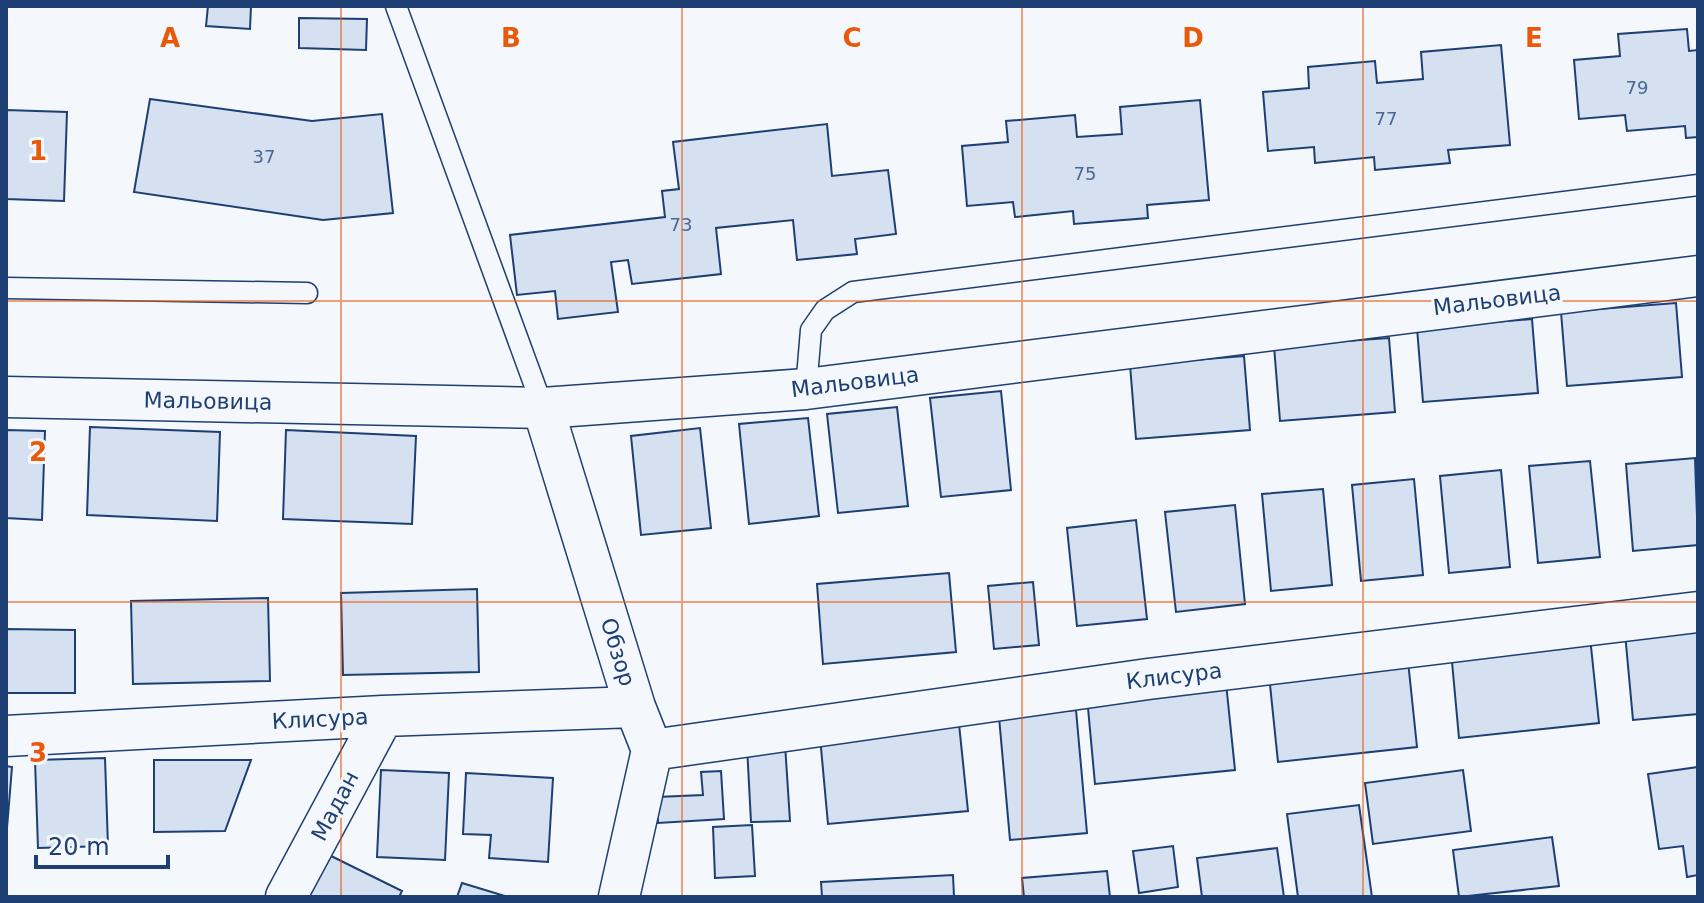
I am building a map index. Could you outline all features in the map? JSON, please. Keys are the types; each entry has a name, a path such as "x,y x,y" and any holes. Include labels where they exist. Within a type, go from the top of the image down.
{"street":[{"name":"Мальовица","path":"6,397 543,408 806,389 1698,276"},
{"name":"Обзор","path":"543,408 635,707 652,750"},
{"name":"Клисура","path":"652,750 1148,679 1698,612"},
{"name":"Клисура","path":"6,736 383,716 635,707"},
{"name":"Мадан","path":"286,897 383,716"},
{"path":"619,897 652,750"}],"lane":[{"path":"396,6 543,408"},
{"path":"806,389 811,330 825,310 853,292 1698,185"},
{"path":"6,288 307,293"}],"building":[{"path":"208,6 251,6 250,29 206,26"},
{"path":"299,18 367,19 366,50 299,48"},
{"path":"1687,29 1689,51 1698,50 1698,137 1686,138 1685,126 1627,131 1625,115 1579,119 1574,60 1620,56 1618,34"},
{"path":"1501,45 1510,145 1448,150 1450,163 1375,170 1374,157 1315,163 1314,147 1268,151 1263,92 1309,88 1308,67 1375,61 1377,83 1423,79 1421,52"},
{"path":"150,99 312,121 382,114 393,213 323,220 134,192"},
{"path":"1200,100 1209,200 1147,205 1148,218 1074,224 1073,211 1015,217 1013,202 967,206 962,146 1008,142 1006,121 1075,115 1077,137 1122,134 1120,107"},
{"path":"6,110 67,112 64,201 6,199"},
{"path":"827,124 832,176 888,170 896,234 855,239 857,254 797,260 793,220 716,228 721,274 632,284 628,260 611,262 618,312 558,319 555,291 517,295 510,235 665,217 662,191 679,189 673,142"},
{"path":"1676,303 1682,377 1567,386 1561,312"},
{"path":"1532,319 1538,393 1423,402 1417,328"},
{"path":"1389,338 1395,412 1280,421 1274,346"},
{"path":"1244,356 1250,430 1136,439 1130,365"},
{"path":"1001,391 1011,490 941,497 930,398"},
{"path":"897,407 908,506 838,513 827,414"},
{"path":"808,418 819,516 749,524 739,424"},
{"path":"90,427 220,432 217,521 87,515"},
{"path":"700,428 711,528 641,535 631,436"},
{"path":"6,430 45,431 42,520 6,518"},
{"path":"286,430 416,436 412,524 283,519"},
{"path":"1695,458 1698,545 1633,551 1626,464"},
{"path":"1590,461 1600,557 1538,563 1529,466"},
{"path":"1501,470 1510,567 1449,573 1440,476"},
{"path":"1414,479 1423,575 1361,581 1352,485"},
{"path":"1323,489 1332,585 1271,591 1262,494"},
{"path":"1235,505 1245,604 1176,612 1165,512"},
{"path":"1136,520 1147,619 1077,626 1067,528"},
{"path":"949,573 956,652 823,664 817,584"},
{"path":"1033,582 1039,645 994,649 988,586"},
{"path":"477,589 479,672 343,675 341,593"},
{"path":"268,598 270,681 133,684 131,601"},
{"path":"1698,626 1698,714 1633,720 1625,633"},
{"path":"6,629 75,630 75,693 6,693"},
{"path":"1590,637 1599,723 1459,738 1451,651"},
{"path":"1408,661 1417,747 1278,762 1269,675"},
{"path":"1226,683 1235,770 1095,784 1087,697"},
{"path":"1076,710 1087,833 1010,840 999,717"},
{"path":"959,724 968,811 828,824 820,737"},
{"path":"785,744 790,821 751,822 747,746"},
{"path":"105,758 108,846 38,848 35,760"},
{"path":"154,760 251,760 225,831 154,832"},
{"path":"6,766 12,767 7,828 6,828"},
{"path":"1698,767 1698,875 1687,877 1683,846 1659,849 1648,774"},
{"path":"381,770 449,773 445,860 377,857"},
{"path":"1463,770 1471,831 1373,844 1365,783"},
{"path":"721,771 724,819 658,823 657,797 703,795 701,772"},
{"path":"466,773 553,778 548,862 489,858 491,835 463,834"},
{"path":"1359,805 1372,897 1298,897 1287,814"},
{"path":"752,825 755,876 715,878 713,827"},
{"path":"1552,837 1559,886 1459,897 1453,850"},
{"path":"1173,846 1178,887 1139,893 1133,851"},
{"path":"1277,848 1284,897 1202,897 1197,858"},
{"path":"323,852 402,891 399,897 301,897"},
{"path":"1107,871 1110,897 1024,897 1022,878"},
{"path":"953,875 954,897 822,897 821,882"},
{"path":"462,883 508,897 457,897"}]}
